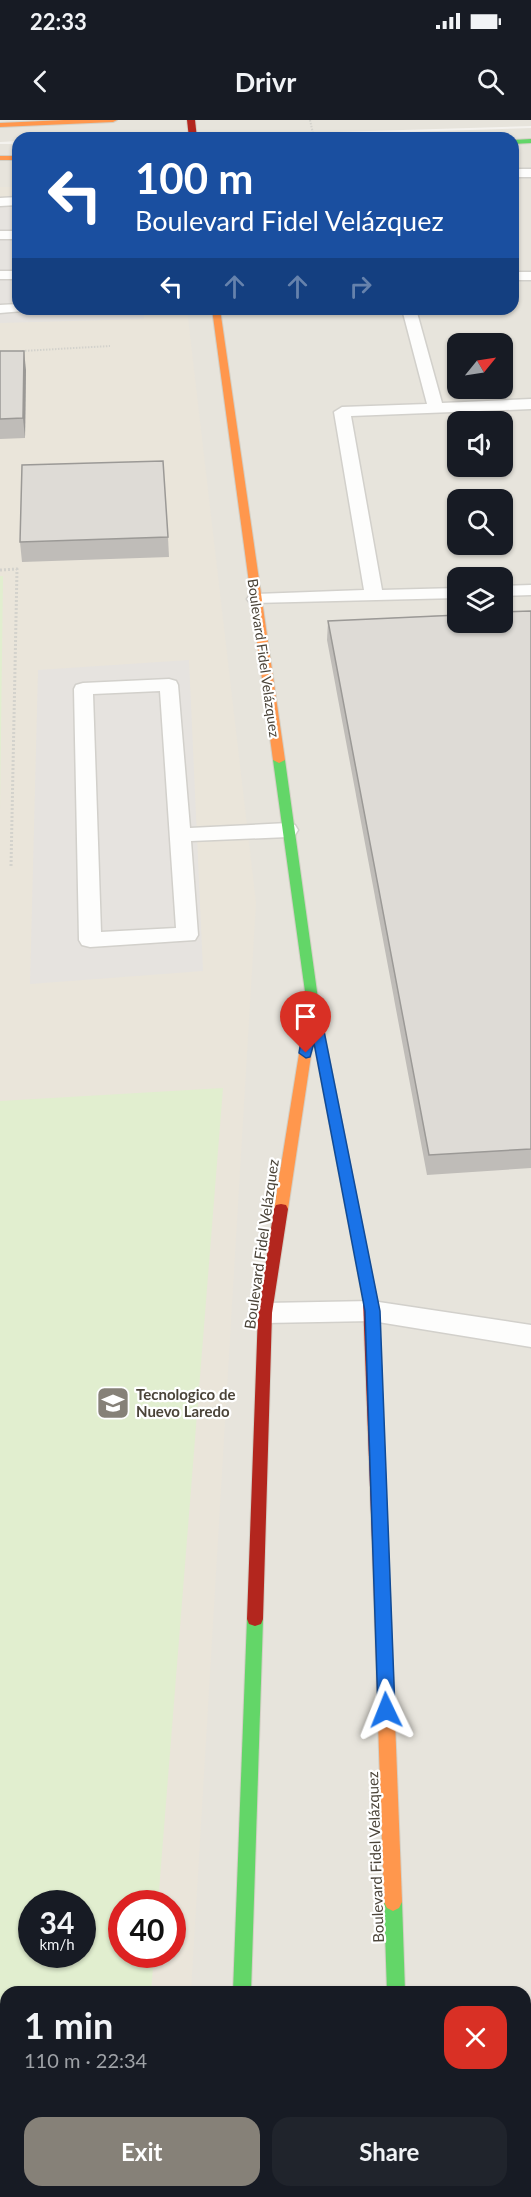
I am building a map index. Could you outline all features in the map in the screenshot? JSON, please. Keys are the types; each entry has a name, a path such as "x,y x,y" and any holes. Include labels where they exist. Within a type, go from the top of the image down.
{"street":[{"path":"0,124 113,120"},
{"name":"Boulevard Fidel Velázquez","path":"217,315 313,1006 372,1311 396,1986"},
{"name":"Boulevard Fidel Velázquez","path":"242,1986 265,1313 313,1006"}],"lane":[{"path":"411,315 436,409"},
{"path":"374,596 342,412 531,404"},
{"path":"513,591 531,590"},
{"path":"256,599 447,593"},
{"path":"169,685 179,835 187,935 90,940 83,689 169,685"},
{"path":"179,835 288,830"},
{"path":"265,1313 372,1311 531,1336"}],"path":[{"path":"22,351 110,346"},
{"path":"0,570 17,569 11,867"}],"shaded area":[{"path":"0,120 531,120 531,126 333,132 12,132 12,141 0,142"},
{"path":"531,128 531,1986 0,1986 0,144 12,144 12,315 519,315 519,132 403,132"},
{"name":"Tecnologico de Nuevo Laredo","path":"0,187 12,187 12,315 188,315 256,903 191,1986 0,1986"},
{"path":"0,206 12,206 12,315 144,315 144,319 0,323"},
{"path":"189,660 203,971 30,984 38,670"}],"green space":[{"path":"0,576 3,576 0,812"},
{"path":"223,1088 159,1890 108,1890 108,1968 153,1968 151,1986 0,1986 0,1101"}],"building":[{"path":"0,351 24,351 23,418 0,419"},
{"path":"163,461 168,537 20,542 22,465"},
{"path":"531,611 531,1149 429,1155 328,621 447,616 447,633 513,633 513,612"}],"traffic: fast":[{"path":"519,142 531,141"},
{"path":"279,760 313,1006 370,1301"},
{"path":"242,1986 255,1619"},
{"path":"393,1902 396,1986"}],"traffic: slow":[{"path":"0,125 113,120"},
{"path":"0,158 12,158"},
{"path":"217,315 279,760"},
{"path":"281,1209 309,1029"},
{"path":"380,1541 393,1902"}],"traffic: jam":[{"path":"191,120 192,132"},
{"path":"255,1619 265,1313 281,1209"},
{"path":"370,1301 380,1541"}],"place":[{"name":"Tecnologico de Nuevo Laredo","path":"113,1403"}],"route":[{"path":"306,1053 313,1006 372,1311 386,1710"}]}
